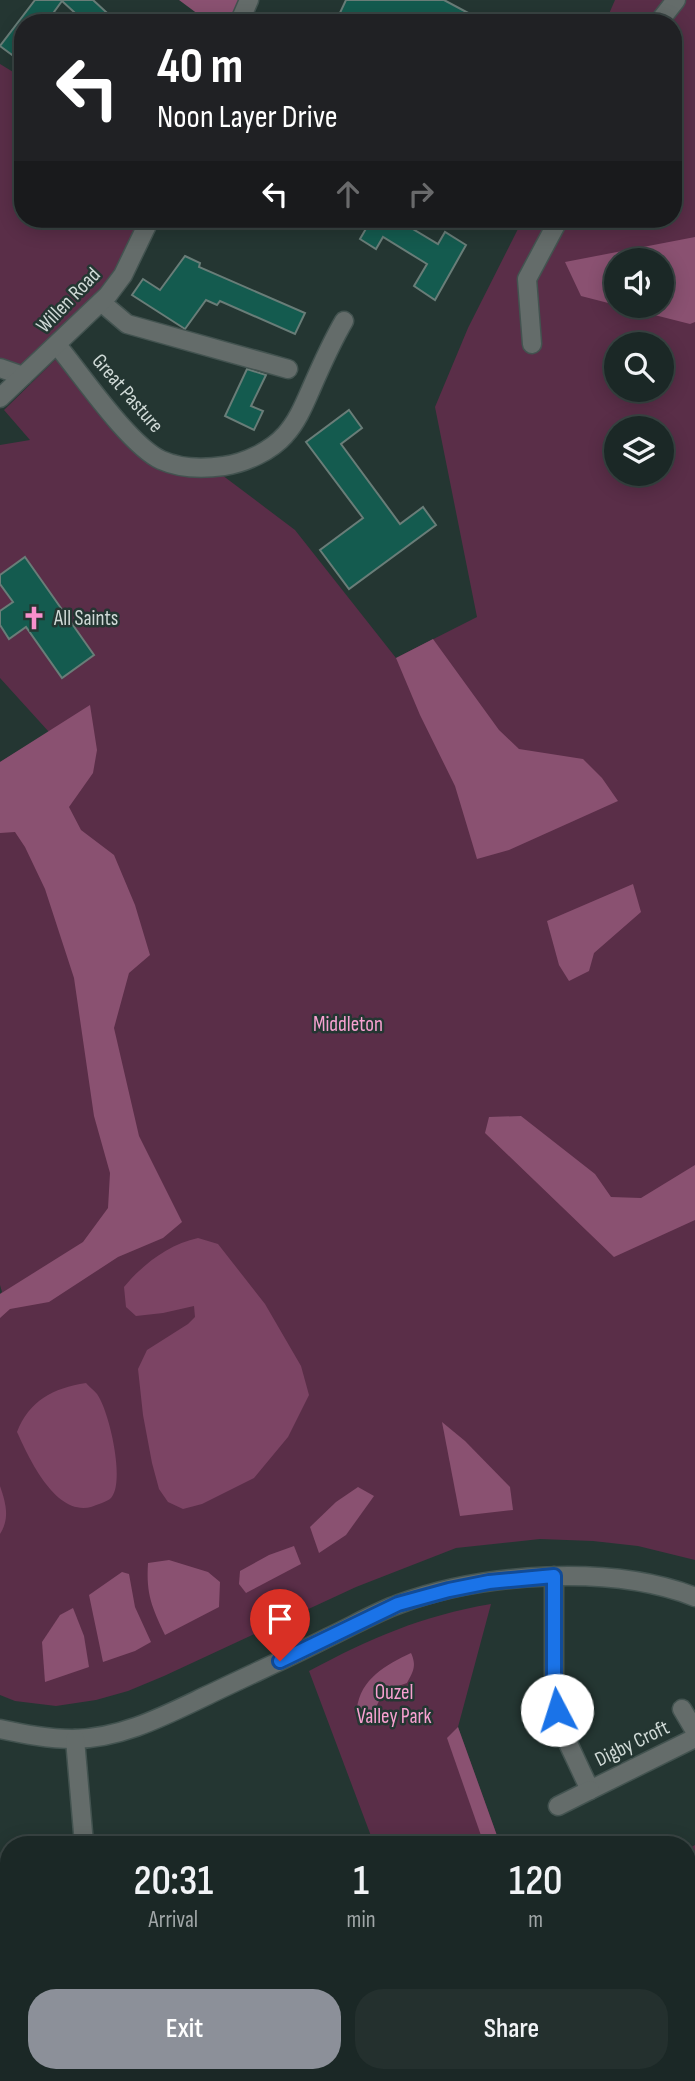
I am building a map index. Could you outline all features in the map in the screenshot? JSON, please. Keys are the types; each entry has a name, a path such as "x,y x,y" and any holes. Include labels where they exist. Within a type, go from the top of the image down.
{"street":[{"path":"665,14 676,0"},
{"name":"Willen Road","path":"0,398 101,302 123,275 146,228"},
{"path":"532,344 527,279 554,228"},
{"path":"101,302 127,324 288,369"},
{"name":"Great Pasture","path":"57,345 129,434 144,448 161,460 205,468 231,465 254,456 285,436 298,418 344,321"},
{"path":"0,368 23,376"},
{"path":"0,1728 39,1738 75,1739 111,1734 160,1719 398,1604 489,1582 554,1576 633,1579 695,1597"},
{"name":"Digby Croft","path":"554,1576 554,1694 560,1726 590,1790"},
{"path":"682,1709 695,1731"},
{"name":"Digby Croft","path":"558,1806 695,1738"},
{"path":"75,1739 83,1836"}],"green space":[{"name":"Middleton","path":"615,0 695,0 695,1560 638,1546 593,1541 540,1539 456,1548 356,1587 128,1691 96,1700 56,1706 15,1701 0,1695 0,762 49,732 0,678 0,445 30,440 4,410 58,357 122,438 218,472 295,530 396,658 477,617 435,407 468,328 518,228 682,228 682,14 609,14"},
{"path":"0,64 14,73 14,228 144,228 114,288 23,376 0,366"},
{"name":"Ouzel Valley Park","path":"491,1604 458,1727 497,1836 371,1836 309,1671 397,1630"}],"shaded area":[{"path":"179,0 243,0 236,14 198,14"},
{"path":"695,237 695,322 690,324 666,318 674,318 674,248 638,248"},
{"path":"604,254 604,302 581,296 565,262"},
{"path":"433,639 499,730 519,749 583,759 602,778 618,801 509,850 477,859 455,786 396,658"},
{"path":"90,705 97,750 93,773 69,807 81,830 114,855 135,905 150,955 129,973 114,1028 139,1136 182,1222 163,1238 118,1257 49,1302 10,1309 0,1318 0,1294 83,1242 108,1208 110,1173 94,1116 74,978 45,889 25,847 15,832 0,833 0,762"},
{"path":"633,884 641,912 594,953 589,971 569,981 559,965 547,921"},
{"path":"521,1116 595,1174 611,1197 641,1198 695,1165 695,1220 614,1257 485,1133 489,1117"},
{"path":"198,1238 218,1244 265,1304 301,1366 309,1395 288,1437 254,1478 202,1504 183,1509 168,1502 159,1489 143,1415 138,1369 147,1350 195,1317 194,1306 136,1316 126,1307 124,1287 157,1256"},
{"path":"86,1383 102,1402 111,1430 117,1478 111,1498 91,1507 78,1507 66,1503 45,1483 17,1432 35,1404 63,1388"},
{"path":"442,1422 465,1441 510,1487 513,1510 460,1516"},
{"path":"0,1486 6,1511 0,1534"},
{"path":"358,1487 374,1496 346,1535 319,1553 310,1527 336,1502"},
{"path":"294,1546 301,1564 246,1593 239,1584 240,1571 269,1555"},
{"path":"169,1560 208,1572 220,1582 219,1607 165,1635 151,1600 148,1563"},
{"path":"122,1572 129,1574 135,1607 151,1642 135,1651 103,1662 89,1595"},
{"path":"73,1608 84,1636 89,1667 45,1682 42,1642 60,1615"},
{"path":"411,1653 414,1669 407,1683 384,1691 376,1707 368,1713 357,1709 359,1698 369,1681 384,1668"},
{"path":"458,1727 497,1836 481,1836 447,1738"}],"building":[{"path":"35,0 93,0 108,14 76,14 62,1 53,14 24,14"},
{"path":"346,0 444,0 470,14 339,14"},
{"path":"14,28 14,56 0,46"},
{"path":"366,228 411,228 438,244 445,232 466,245 435,300 414,286 427,264 383,237 376,249 360,239"},
{"path":"185,256 200,263 199,267 305,313 295,334 220,301 217,305 206,300 185,329 132,295 143,279 160,290"},
{"path":"247,369 266,375 251,406 263,411 254,430 225,416"},
{"path":"349,410 362,428 341,444 400,524 423,507 436,525 349,589 320,550 363,518 306,442"},
{"name":"All Saints","path":"25,557 94,655 62,678 26,627 9,639 0,625 0,611 13,602 0,584 0,575"}],"place":[{"name":"All Saints","path":"34,618"}],"route":[{"path":"280,1661 398,1604 489,1582 554,1576 554,1694 557,1710"}]}
